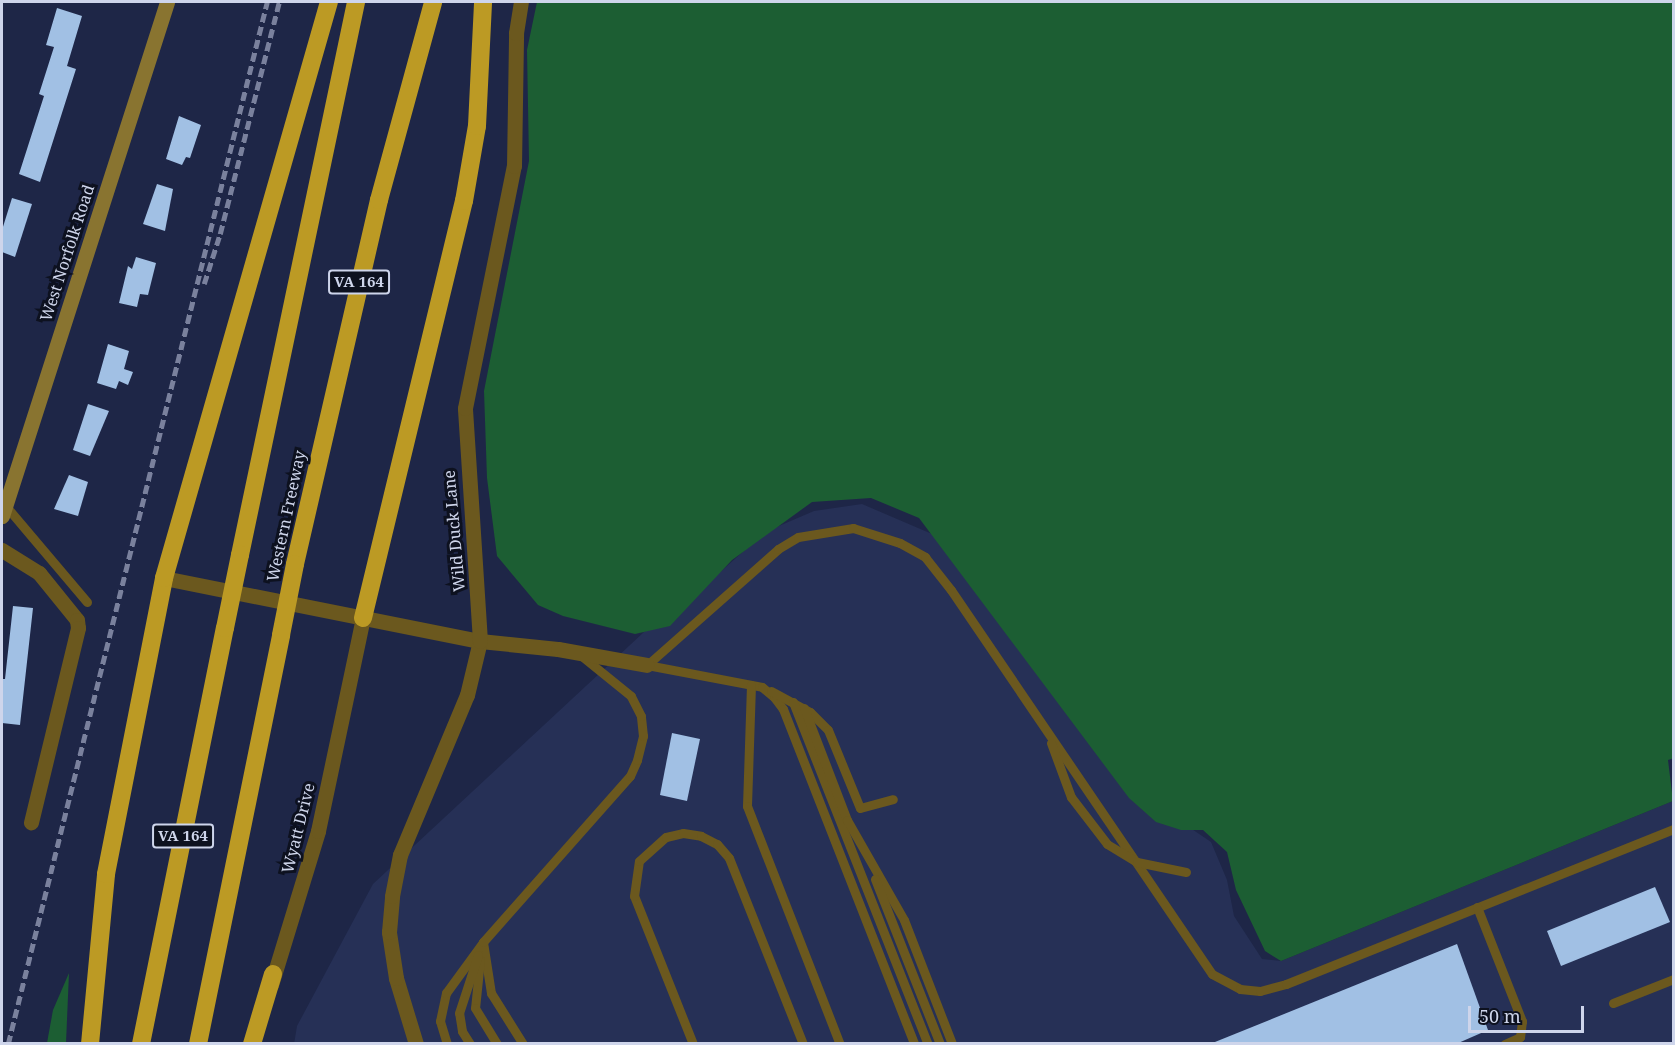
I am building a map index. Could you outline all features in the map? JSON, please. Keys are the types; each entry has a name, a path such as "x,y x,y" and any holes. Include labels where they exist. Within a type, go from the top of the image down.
{"highway":[{"path":"90,1044 106,874 164,578 329,2"},
{"name":"VA 164","path":"141,1044 240,555 356,2"},
{"name":"Western Freeway","path":"198,1044 295,564 376,211 433,2"},
{"path":"363,618 464,201 477,126 483,2"},
{"path":"252,1044 273,974"}],"street":[{"name":"West Norfolk Road","path":"3,511 167,2"},
{"name":"Wild Duck Lane","path":"416,1044 396,978 389,932 393,896 403,846 467,695 480,641 465,408 514,166 516,33 521,2"},
{"path":"2,549 39,573 76,620 78,628 31,822"},
{"path":"164,578 480,641 576,652 647,666"},
{"name":"Wyatt Drive","path":"258,1044 273,974 318,831 363,618"}],"lane":[{"path":"3,511 87,602"},
{"path":"647,666 778,549 821,531 853,528 900,543 925,557 1046,728 1212,974 1240,989 1260,991 1286,984 1674,830"},
{"path":"447,1044 440,1021 442,1004 483,942 630,776 637,760 644,736 641,716 631,696 611,676 576,652"},
{"path":"647,666 762,687 793,702 804,708 828,730 860,808 893,799"},
{"path":"751,685 747,806 840,1044"},
{"path":"762,687 783,709 914,1044"},
{"path":"793,702 928,1044"},
{"path":"804,708 847,820 904,920 952,1044"},
{"path":"1046,728 1071,797 1107,844 1137,862 1186,872"},
{"path":"693,1044 634,896 639,861 666,837 683,833 701,836 717,844 729,858 803,1044"},
{"path":"862,846 940,1044"},
{"path":"1477,907 1522,1022 1520,1037 1505,1044"},
{"path":"470,1044 462,1031 459,1013 483,942"},
{"path":"483,942 474,999 479,1018 497,1044"},
{"path":"483,942 491,993 523,1044"},
{"path":"1613,1004 1674,979"}],"shaded area":[{"path":"862,504 939,537 1177,819 1211,842 1227,880 1234,916 1262,959 1281,961 1673,801 1673,1043 294,1044 297,1026 373,884 644,632 672,615 765,532 814,511"}],"green space":[{"path":"537,2 1673,2 1674,758 1668,760 1673,801 1281,961 1265,951 1236,890 1227,852 1203,830 1181,830 1156,822 1129,798 919,518 871,498 812,502 732,560 670,626 635,634 563,616 538,605 497,556 487,478 484,391 529,161 527,50"},
{"path":"69,973 66,1043 47,1043 53,1010"}],"building":[{"path":"57,8 82,16 67,66 76,69 40,182 19,174 44,96 39,94 54,47 46,45"},
{"path":"179,116 201,125 190,158 186,157 182,165 166,159"},
{"path":"157,184 173,189 165,231 143,224"},
{"path":"12,198 32,204 15,257 2,252 2,230"},
{"path":"136,257 156,263 148,295 140,294 137,307 119,303 128,266 132,269"},
{"path":"108,344 129,351 124,369 133,372 128,385 119,381 116,389 97,383"},
{"path":"88,404 109,411 90,456 73,450"},
{"path":"69,475 88,482 78,516 54,509"},
{"path":"13,606 33,608 20,725 2,723 2,679 5,679"},
{"path":"672,733 700,739 687,801 660,795"},
{"path":"1655,887 1670,922 1561,966 1547,931"},
{"path":"1457,944 1488,1030 1456,1044 1210,1044"}],"railway":[{"path":"8,1044 267,2"},
{"path":"204,284 220,234 279,2"}]}
